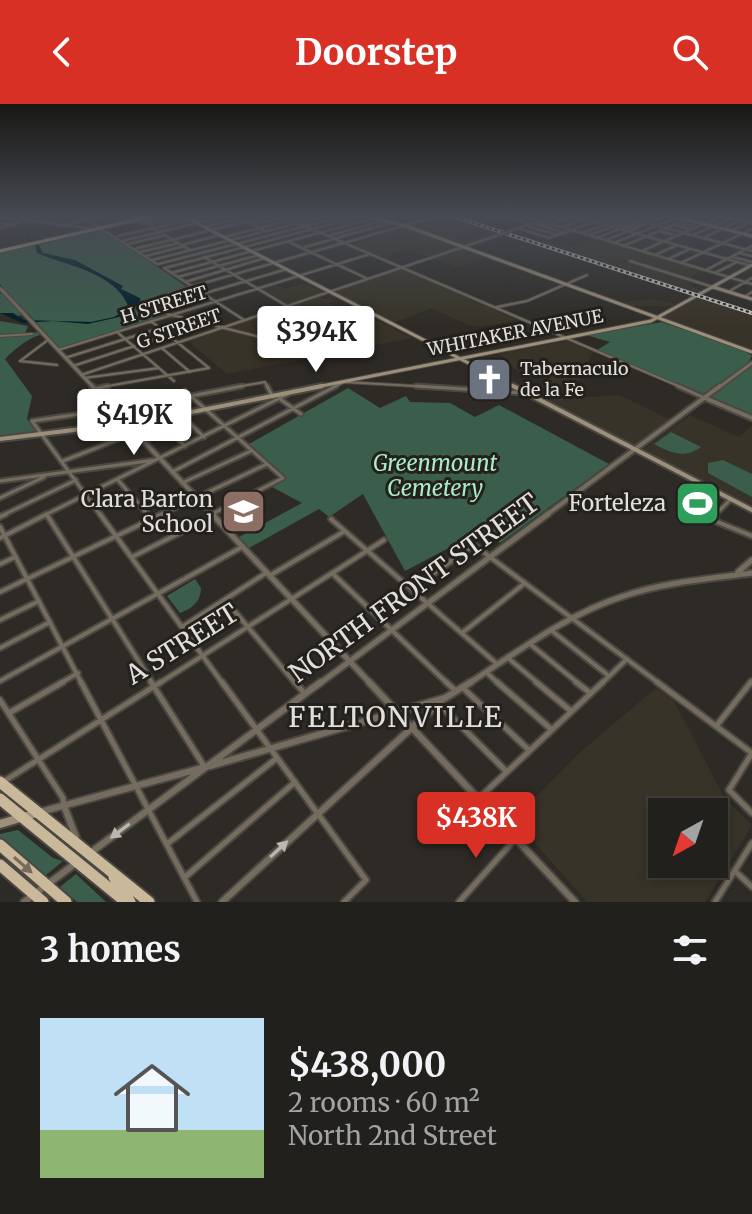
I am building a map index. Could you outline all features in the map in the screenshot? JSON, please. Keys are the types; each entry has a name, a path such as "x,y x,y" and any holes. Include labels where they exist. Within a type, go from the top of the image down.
{"highway":[{"path":"0,783 149,902"},
{"path":"0,799 128,902"},
{"path":"0,845 66,902"},
{"path":"0,865 33,899"},
{"path":"109,869 128,902"}],"main road":[{"path":"253,252 752,510"},
{"path":"478,252 752,352"},
{"name":"WHITAKER AVENUE","path":"0,439 158,419 645,322 752,265"},
{"path":"713,287 752,299"},
{"path":"640,311 647,317 645,322 674,324"},
{"path":"448,353 449,361"},
{"path":"0,824 38,813"}],"street":[{"path":"140,252 244,320"},
{"path":"146,256 158,252"},
{"path":"152,260 182,252"},
{"path":"195,252 287,306"},
{"path":"158,264 205,252"},
{"path":"165,268 225,252"},
{"path":"171,273 246,252"},
{"path":"264,338 144,308 158,298 310,252"},
{"path":"312,252 368,279"},
{"path":"366,252 752,418"},
{"name":"G STREET","path":"83,376 447,252"},
{"path":"646,252 752,284"},
{"path":"655,255 661,252"},
{"path":"668,259 683,252"},
{"path":"681,263 703,252"},
{"path":"704,252 752,265"},
{"path":"706,270 740,252"},
{"path":"741,252 752,256"},
{"name":"H STREET","path":"58,350 370,254"},
{"path":"178,277 259,255"},
{"path":"732,257 752,265"},
{"path":"185,282 265,258"},
{"path":"630,261 713,287"},
{"path":"715,273 737,262"},
{"path":"158,298 179,301 287,269"},
{"path":"494,307 527,301 587,275"},
{"path":"728,292 752,278"},
{"path":"2,291 575,902"},
{"path":"744,297 752,292"},
{"path":"94,389 209,368 151,321"},
{"path":"65,358 160,328"},
{"path":"117,332 174,381"},
{"path":"0,336 32,334"},
{"path":"73,366 168,335"},
{"path":"47,339 20,361 57,365"},
{"path":"162,348 190,372"},
{"name":"NORTH FRONT STREET","path":"33,899 77,862 85,850 148,809 752,363"},
{"path":"83,376 159,368"},
{"path":"301,414 272,396 265,382 32,421 366,880 344,902"},
{"path":"172,472 344,382 525,393"},
{"path":"132,557 283,478 185,391"},
{"path":"2,537 291,393"},
{"path":"175,398 179,415 204,437"},
{"path":"158,419 185,446"},
{"path":"63,461 134,433"},
{"path":"182,483 252,450"},
{"path":"0,481 159,459"},
{"path":"0,592 267,464"},
{"path":"0,498 49,475"},
{"path":"0,517 76,480"},
{"path":"118,480 151,519"},
{"path":"731,499 714,516 715,521 752,536"},
{"path":"47,515 205,767"},
{"path":"331,519 498,664"},
{"path":"0,527 2,537 28,579 197,902"},
{"path":"305,694 224,597 345,531"},
{"name":"A STREET","path":"0,783 384,540"},
{"path":"411,589 474,545 686,700 752,753 730,791 752,813"},
{"path":"0,681 242,547"},
{"path":"0,564 16,557"},
{"path":"751,561 748,567 752,573"},
{"path":"736,574 751,561"},
{"path":"332,573 456,691"},
{"path":"222,902 438,703 530,644 572,618 622,596 655,587 752,573"},
{"path":"462,633 525,583"},
{"path":"0,620 39,601"},
{"path":"182,627 226,601"},
{"path":"0,648 50,622"},
{"path":"551,631 609,676"},
{"path":"530,644 590,693"},
{"path":"508,658 571,711"},
{"path":"478,799 627,659"},
{"path":"486,672 551,729"},
{"path":"9,713 78,673"},
{"path":"717,726 752,681"},
{"path":"462,687 529,750"},
{"path":"38,813 445,698"},
{"path":"0,700 63,798 85,850"},
{"path":"438,703 507,771"},
{"path":"167,845 277,758"},
{"path":"184,878 295,782"},
{"path":"459,902 516,838"},
{"path":"715,902 751,847"},
{"path":"735,871 752,887"},
{"path":"465,895 470,902"}],"shaded area":[{"path":"370,252 401,252 384,258"},
{"path":"414,252 474,252 487,257 457,267"},
{"path":"572,252 643,252 702,270 689,279 692,286 702,291 697,293"},
{"path":"401,269 518,320 480,327 468,325 431,308 393,323 334,292"},
{"path":"306,283 323,292 287,304 261,289 275,284 285,289"},
{"path":"318,297 335,301 329,303 348,313 357,310 412,338 227,374 188,341"},
{"path":"698,298 752,314 752,350 662,317 679,306 632,306 621,302 652,299 684,305"},
{"path":"566,341 593,352 574,389 552,389 547,365 518,371 499,354"},
{"path":"563,394 592,397 619,395 669,419 634,445 547,402"},
{"path":"690,415 739,437 752,426 752,505 643,450"},
{"path":"656,688 674,701 724,798 648,798 648,878 720,878 705,902 587,902 514,819 577,755"},
{"path":"728,802 752,825 728,864"}],"green space":[{"path":"0,252 136,252 187,287 155,297 140,308 166,316 60,348 46,333 19,346 5,359 32,396 27,419 36,432 0,436 0,321 28,326 25,334 44,331 28,313 18,316 0,313 0,294 8,293 0,284"},
{"path":"662,322 752,356 748,363 752,365 752,416 597,350 610,342 586,335"},
{"name":"Greenmount Cemetery","path":"348,388 380,408 406,396 410,402 450,403 475,417 499,405 609,464 500,543 490,531 470,544 464,540 405,571 363,494 329,517 319,509 249,548 239,537 302,503 270,486 286,478 249,444"},
{"path":"671,432 701,447 689,453 678,453 654,444"},
{"path":"723,460 752,474 752,497 708,473 708,463"},
{"path":"195,579 201,588 199,597 191,607 180,613 167,596"},
{"path":"18,830 53,858 63,861 45,876 0,840 0,834"},
{"path":"76,874 106,902 77,902 60,887"}],"water":[{"path":"37,253 75,260 123,286 121,289 140,298 141,303 123,316 88,324 53,321 22,323 0,313 13,313 24,320 91,322 114,317 129,308 123,296 102,278"}],"railway":[{"path":"564,252 752,313"}],"place":[{"name":"Tabernaculo de la Fe","path":"489,379"},
{"name":"Forteleza","path":"697,503"},
{"name":"Clara Barton School","path":"244,512"}],"district":[{"name":"FELTONVILLE","path":"396,717"}]}
